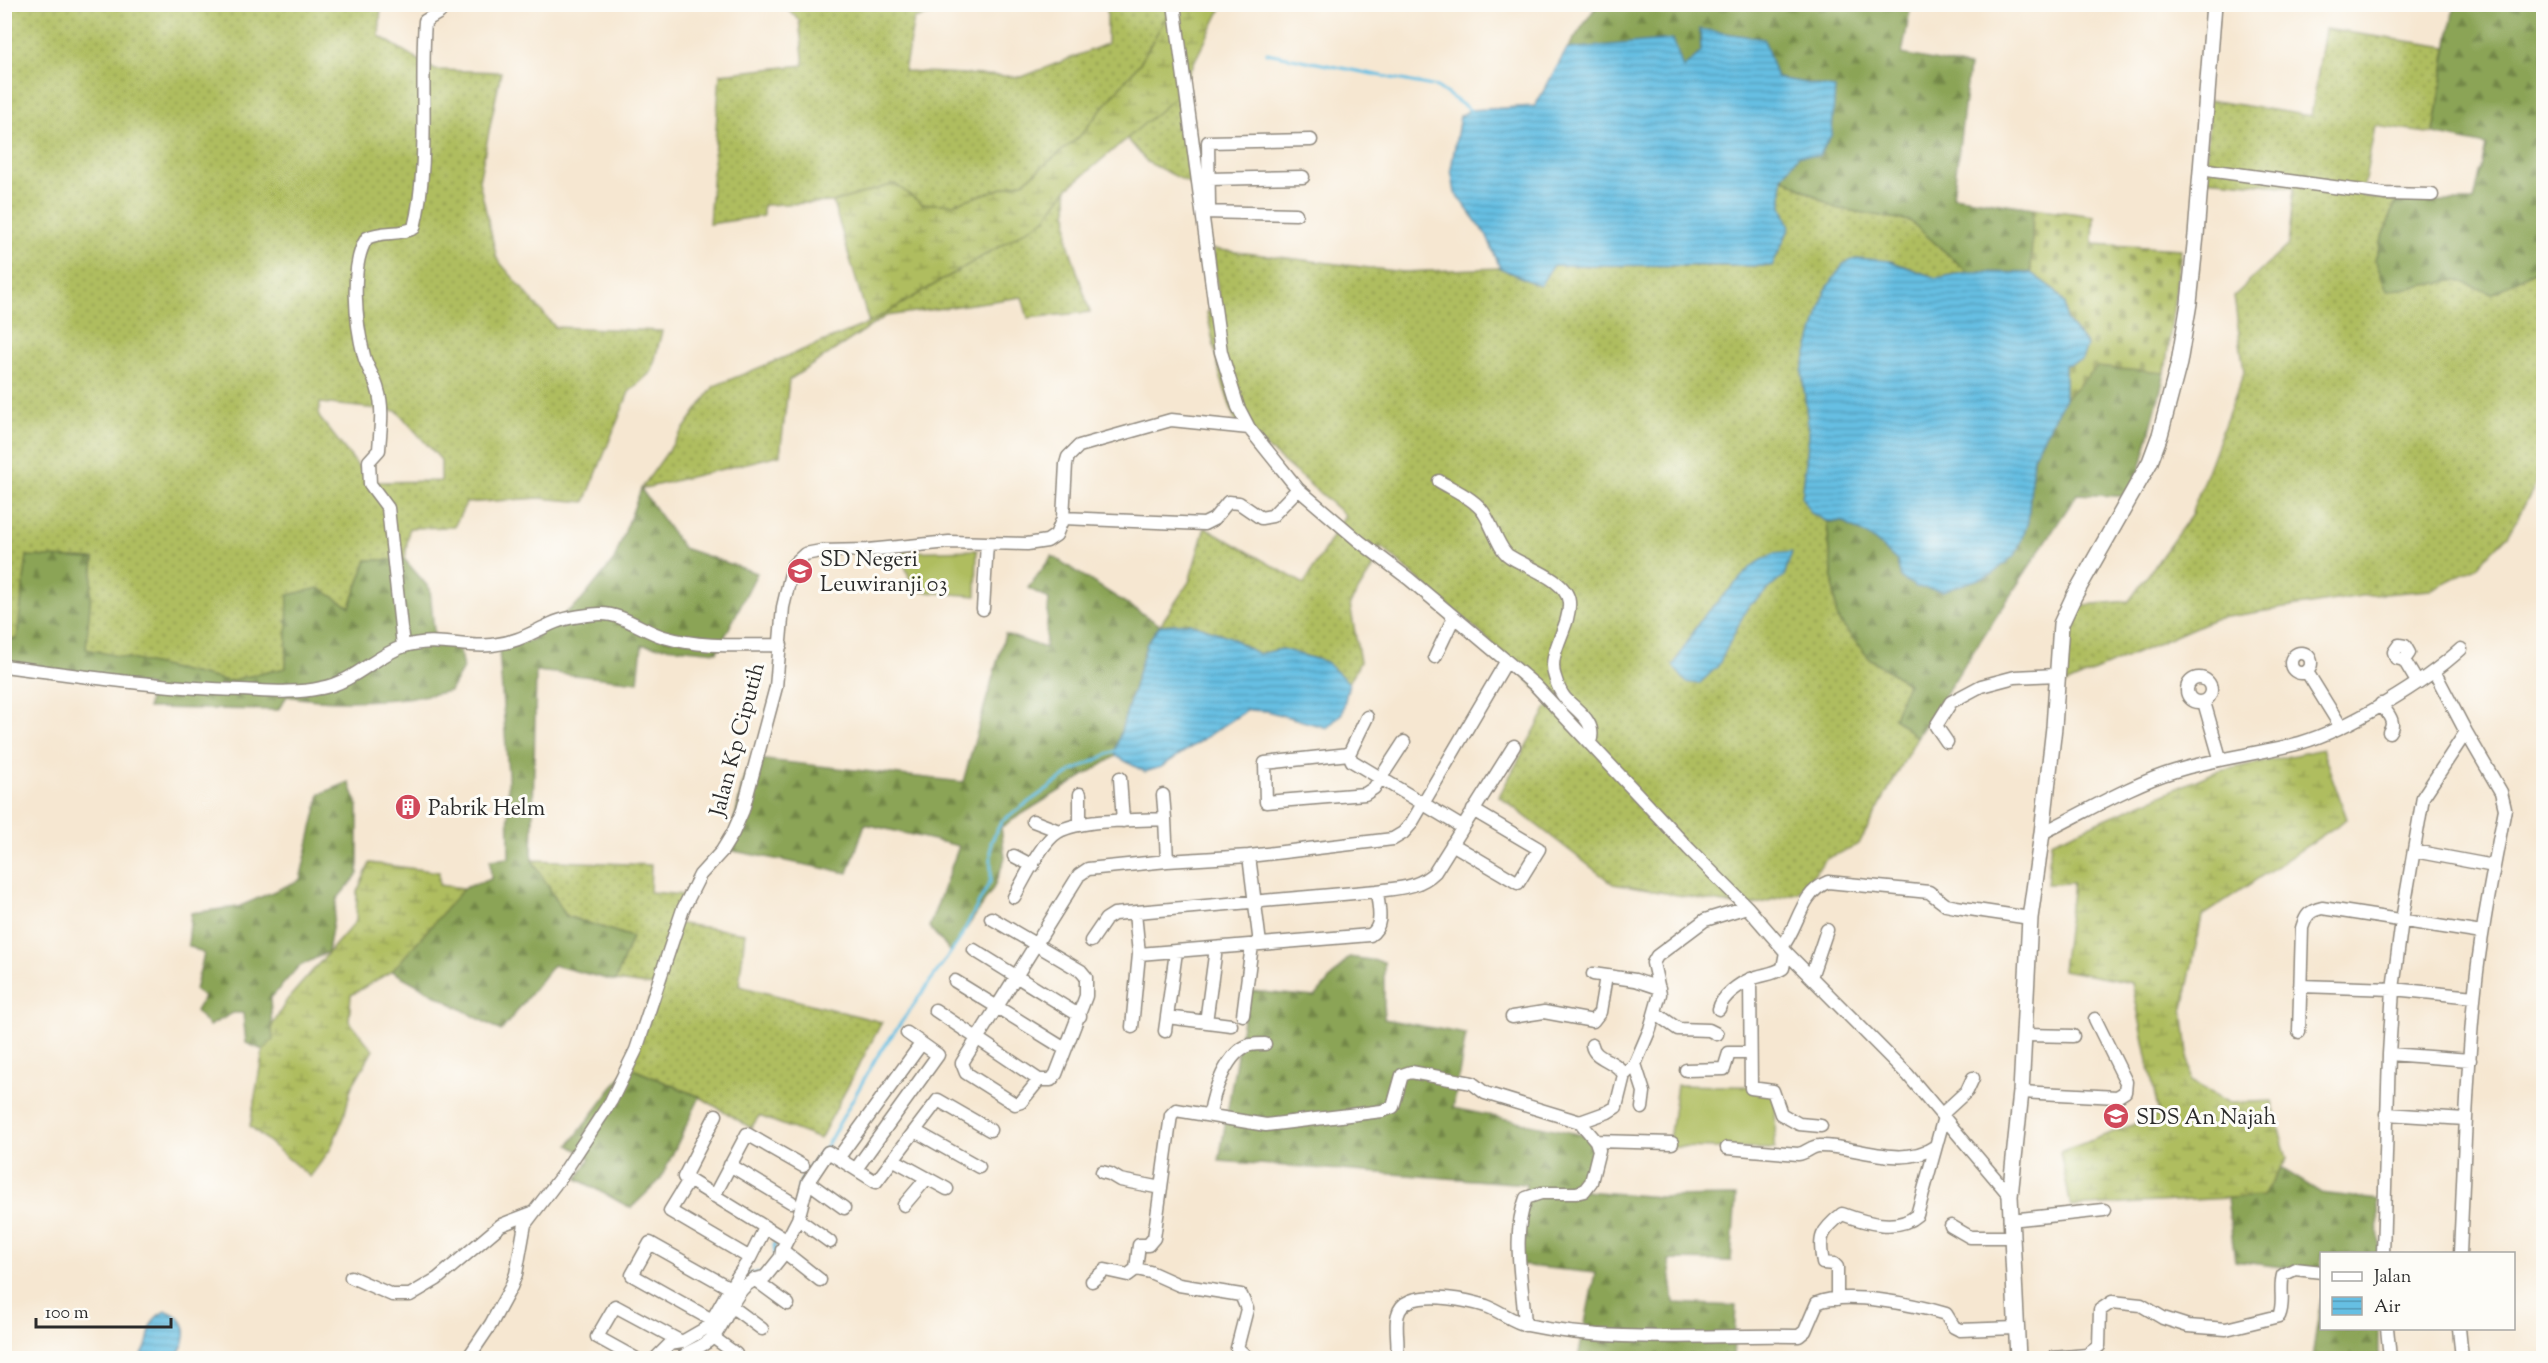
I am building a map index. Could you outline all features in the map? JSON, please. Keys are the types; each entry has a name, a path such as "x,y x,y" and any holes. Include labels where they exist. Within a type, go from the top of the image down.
{"main road":[{"path":"2018,1359 2010,1196 2021,1092 2030,918 2054,727 2061,624 2074,596 2150,462 2160,435 2179,363 2189,303 2214,4"}],"street":[{"path":"404,646 388,508 369,484 369,461 379,450 381,406 378,390 364,358 356,311 358,262 367,238 378,233 405,232 414,228 422,157 422,60 425,21 440,12 442,4"},
{"path":"1174,4 1206,212 1221,352 1238,407 1249,428 1298,489 1535,685 1689,849 1747,907 1784,950 1908,1075 2010,1196"},
{"path":"1206,212 1209,179 1208,142 1311,140"},
{"path":"2200,169 2385,194 2432,195"},
{"path":"1209,179 1303,177"},
{"path":"1206,212 1296,214"},
{"path":"1249,428 1171,420 1079,446 1068,457 1066,464 1064,518 1197,525 1214,519 1228,502 1239,503 1262,518 1272,516 1298,489"},
{"path":"1439,481 1479,506 1489,520 1506,555 1551,578 1564,590 1569,599 1568,617 1554,658 1553,675 1563,696 1592,727 1593,734 1590,742"},
{"name":"Jalan Kp Ciputih","path":"468,1359 491,1324 511,1287 516,1274 525,1224 563,1174 611,1101 636,1050 683,909 700,875 722,851 733,833 743,810 776,687 783,606 793,566 805,554 821,551 868,550 949,542 1028,544 1047,541 1056,535 1064,518"},
{"path":"983,609 987,543"},
{"path":"4,666 76,677 199,688 297,692 324,688 342,681 360,673 404,646 444,641 490,645 522,640 553,623 570,618 604,614 626,620 663,637 706,645 781,645"},
{"path":"1435,657 1454,617"},
{"path":"2042,833 2150,780 2220,758 2298,743 2341,727 2434,671 2461,649"},
{"path":"2404,660 2417,682"},
{"path":"1039,1080 1022,1102 1015,1104 966,1073 962,1063 1075,881 1088,869 1250,856 1393,839 1411,824 1506,662"},
{"path":"2434,671 2504,800 2505,810 2482,933 2474,997 2465,1119 2460,1252"},
{"path":"2307,672 2341,727"},
{"path":"1947,742 1936,726 1952,702 1981,686 2015,677 2057,675"},
{"path":"2204,702 2220,758"},
{"path":"2381,704 2393,721 2393,727 2389,732"},
{"path":"1367,717 1349,754 1352,761 1462,827"},
{"path":"2383,1252 2389,1054 2393,989 2402,920 2426,789 2466,732"},
{"path":"1349,754 1265,763 1266,802 1365,794 1374,788 1404,742"},
{"path":"1091,941 1106,920 1114,914 1377,891 1416,885 1426,881 1514,746"},
{"path":"1120,778 1123,821"},
{"path":"1080,794 1080,825"},
{"path":"1163,795 1167,861"},
{"path":"1452,844 1518,883 1539,849 1473,810"},
{"path":"1014,897 1048,841 1059,831 1080,825 1165,819"},
{"path":"1033,821 1059,831"},
{"path":"2414,851 2494,866"},
{"path":"1014,856 1033,866"},
{"path":"1243,1015 1256,945 1256,902 1250,856"},
{"path":"1719,1009 1726,996 1750,979 1777,973 1784,968 1784,950 1807,898 1818,886 1828,882 1929,892 1946,905 2030,918"},
{"path":"1139,954 1370,935 1377,931 1380,925 1377,891"},
{"path":"1580,1122 1616,1107 1624,1075 1635,1065 1654,1013 1659,988 1652,968 1657,956 1705,920 1747,907"},
{"path":"2299,1032 2302,928 2306,916 2312,910 2322,908 2482,933"},
{"path":"1132,1028 1139,954 1135,913"},
{"path":"934,1010 1039,1080 1051,1080 1080,1016 1086,996 1086,977 1080,971 991,918"},
{"path":"1811,977 1827,930"},
{"path":"1206,1022 1216,948"},
{"path":"974,950 1080,1016"},
{"path":"1165,1031 1176,952"},
{"path":"1593,974 1635,980 1659,988"},
{"path":"1512,1017 1544,1012 1593,1021 1600,1012 1606,976"},
{"path":"1750,979 1751,1088 1773,1091 1781,1114 1799,1124 1821,1126"},
{"path":"955,981 1065,1049"},
{"path":"2300,986 2393,989 2474,997"},
{"path":"1654,1013 1678,1029 1709,1030 1717,1034"},
{"path":"1167,1017 1231,1025"},
{"path":"2021,1092 2117,1096 2125,1092 2126,1082 2095,1019"},
{"path":"856,1169 938,1055 907,1033"},
{"path":"2024,1035 2073,1036"},
{"path":"839,1157 921,1044"},
{"path":"1210,1114 1213,1096 1223,1071 1244,1048 1265,1044"},
{"path":"1592,1045 1592,1050 1598,1055 1620,1066 1624,1075"},
{"path":"1686,1070 1724,1069 1729,1053 1750,1053"},
{"path":"2389,1054 2470,1060"},
{"path":"1635,1065 1644,1092 1642,1107"},
{"path":"1092,1281 1105,1270 1128,1275 1136,1269 1139,1245 1148,1245 1154,1238 1171,1115 1176,1110 1266,1125 1382,1111 1393,1107 1402,1075 1411,1072 1472,1083 1485,1093 1580,1122 1596,1141 1599,1150 1595,1174 1584,1191 1541,1193 1526,1197 1517,1253 1522,1277 1525,1325"},
{"path":"1837,1299 1837,1267 1834,1264 1823,1263 1820,1245 1825,1228 1842,1214 1874,1225 1911,1221 1920,1209 1943,1116 1966,1091 1973,1078"},
{"path":"656,1359 670,1344 687,1351 714,1338 730,1306 746,1284 754,1278 765,1277 781,1257 782,1242 794,1229 808,1182 828,1152 876,1182 938,1100 990,1130"},
{"path":"2386,1114 2465,1119"},
{"path":"716,1116 684,1177 765,1228 820,1280"},
{"path":"915,1131 979,1167"},
{"path":"714,1196 747,1134 803,1166"},
{"path":"1596,1141 1672,1143"},
{"path":"1727,1148 1798,1154 1806,1153 1817,1146 1908,1157 1936,1146"},
{"path":"894,1160 947,1189"},
{"path":"730,1165 791,1202"},
{"path":"1102,1173 1110,1174 1120,1180 1161,1188"},
{"path":"904,1205 927,1178"},
{"path":"688,1180 670,1211 750,1258"},
{"path":"808,1182 844,1208"},
{"path":"2010,1220 2104,1210"},
{"path":"351,1277 392,1295 410,1295 437,1279 501,1225 532,1213"},
{"path":"798,1219 830,1242"},
{"path":"1951,1226 1970,1237 2011,1237"},
{"path":"687,1351 708,1327 750,1258 765,1228"},
{"path":"712,1320 632,1275 650,1243 730,1288"},
{"path":"1136,1269 1150,1272 1179,1285 1241,1295 1247,1309 1237,1348 1248,1359"},
{"path":"2053,1359 2088,1357 2099,1346 2100,1310 2112,1302 2141,1305 2163,1318 2188,1326 2226,1329 2251,1321 2279,1316 2283,1306 2280,1287 2283,1275 2295,1269 2320,1272"},
{"path":"754,1278 788,1304"},
{"path":"1396,1359 1399,1351 1397,1317 1401,1307 1409,1301 1421,1299 1450,1299 1487,1306 1525,1325 1610,1336 1799,1336 1805,1331 1816,1303 1825,1299 1870,1300 1914,1305 1946,1314 1954,1327 1960,1330 2016,1328"},
{"path":"635,1359 597,1337 615,1306 687,1351"},
{"path":"730,1306 762,1329"},
{"path":"2387,1330 2390,1359"},
{"path":"2459,1330 2462,1359"},
{"path":"714,1338 736,1354"}],"green space":[{"path":"2542,4 2543,258 2539,268 2492,294 2458,280 2387,291 2375,259 2396,201 2474,201 2486,145 2434,134 2454,5"},
{"path":"4,5 381,5 379,36 435,70 501,72 479,181 497,259 555,327 662,331 652,371 629,392 585,502 539,498 466,503 454,527 409,528 405,560 367,560 350,607 289,596 286,668 228,681 85,649 94,559 27,557 17,639 5,639","holes":["320,403 397,411 441,460 441,481 371,482 319,417"]},
{"path":"783,5 970,5 914,19 904,71 1022,77 1107,44 1107,5 1173,5 1140,63 1079,137 1025,181 953,204 922,204 895,184 833,202 763,205 763,216 709,224 720,74 804,65 799,20"},
{"path":"1173,5 1223,5 1177,96 1067,189 1044,220 869,323 833,202 895,184 922,204 953,204 1025,181 1079,137 1140,63"},
{"path":"1597,5 1911,5 1902,54 1969,67 1953,196 2033,208 2031,273 1968,272 1910,221 1835,208 1782,177 1799,155 1834,88 1777,78 1700,30 1701,52 1683,69 1567,49"},
{"path":"2325,29 2447,47 2434,134 2375,126 2362,196 2396,201 2375,259 2387,291 2458,280 2492,294 2539,268 2543,258 2543,453 2535,486 2508,535 2476,567 2430,590 2361,596 2214,619 2061,686 2064,648 2073,606 2129,601 2190,517 2244,372 2234,296 2288,245 2294,187 2206,179 2209,100 2311,116"},
{"path":"1177,96 1193,185 1147,162 1126,137"},
{"path":"1782,177 1835,208 1910,221 1968,272 1936,278 1890,261 1802,371 1809,434 1802,498 1811,513 1827,522 1837,619 1869,658 1908,684 1894,718 1917,737 1859,844 1826,859 1799,892 1747,907 1613,884 1499,796 1550,702 1483,635 1379,545 1381,554 1350,604 1360,662 1349,683 1326,662 1282,649 1258,654 1230,637 1190,623 1160,625 1189,582 1205,527 1304,584 1345,515 1235,420 1220,375 1207,312 1220,310 1213,249 1403,272 1500,268 1540,286 1552,265 1772,266 1790,227 1782,206"},
{"path":"1067,189 1068,243 1090,312 1028,318 1022,297 886,316 789,380 780,455 641,489 714,386 869,323 1044,220"},
{"path":"2033,208 2094,216 2093,244 2181,249 2165,373 2097,367 2065,398 2065,365 2087,345 2066,320 2065,304 2056,291 2031,273"},
{"path":"2097,367 2165,373 2133,497 2077,494 1917,737 1894,718 1907,683 1869,658 1837,619 1827,522 1843,522 1873,539 1897,561 1901,578 2028,522 2033,457 2065,398"},
{"path":"641,489 683,548 757,573 717,652 642,645 638,682 536,671 532,860 566,916 632,937 615,981 553,965 501,1031 392,971 464,888 491,879 490,860 509,858 508,774 499,650 531,640 581,601 614,560"},
{"path":"977,550 976,596 914,591 900,552"},
{"path":"27,556 94,559 86,649 228,681 286,668 288,595 319,588 350,607 367,560 405,560 430,589 435,642 458,643 463,668 450,691 412,697 347,701 287,696 278,710 148,708 150,686 5,663 5,639 17,639"},
{"path":"1052,556 1160,625 1147,643 1115,751 1116,756 1001,827 1005,858 994,887 951,952 929,927 959,846 865,824 848,873 728,850 744,777 757,759 963,782 1005,634 1045,648 1049,599 1028,588"},
{"path":"2322,749 2347,819 2202,916 2183,1008 2191,1081 2229,1103 2272,1101 2287,1159 2262,1196 2071,1207 2060,1152 2159,1115 2132,983 2062,970 2073,883 2047,884 2051,842 2215,772"},
{"path":"349,782 358,806 358,874 337,899 328,952 298,967 270,999 273,1040 263,1050 246,1043 243,1013 233,1013 209,1026 196,1011 204,997 195,990 204,954 188,945 191,913 238,907 300,880 320,794"},
{"path":"532,860 651,865 650,892 684,895 675,923 745,933 739,986 882,1022 820,1139 759,1116 751,1128 700,1097 628,1067 654,986 615,981 632,937 566,916"},
{"path":"370,863 439,872 439,885 464,888 392,971 351,995 349,1021 373,1050 351,1088 344,1117 330,1150 310,1177 250,1126 263,1050 273,1040 272,1026 287,1000 356,921 357,892"},
{"path":"1349,957 1384,962 1384,1019 1466,1034 1453,1108 1598,1138 1584,1191 1660,1197 1736,1196 1731,1261 1669,1260 1674,1303 1736,1306 1733,1358 1578,1358 1595,1273 1518,1265 1526,1184 1219,1161 1242,1025 1251,991 1315,997"},
{"path":"628,1067 700,1097 660,1180 631,1208 577,1179 590,1158 569,1145"},
{"path":"1677,1085 1776,1087 1775,1149 1668,1147"},
{"path":"2281,1168 2321,1193 2378,1200 2379,1252 2320,1252 2320,1272 2235,1261 2227,1198 2262,1196"},
{"path":"2320,1305 2320,1330 2379,1330 2379,1358 2312,1358"}],"water":[{"path":"1700,29 1764,39 1777,78 1835,88 1832,134 1819,156 1799,155 1782,177 1782,206 1790,227 1772,266 1553,265 1540,286 1500,268 1487,236 1455,193 1451,169 1460,116 1470,110 1535,106 1567,49 1673,39 1683,68 1701,52"},
{"path":"1857,258 1890,261 1936,278 1968,272 2031,273 2056,291 2065,304 2066,320 2087,345 2082,360 2065,365 2065,398 2033,457 2028,522 2016,554 1991,575 1943,591 1916,587 1901,578 1897,561 1873,539 1843,522 1826,521 1811,513 1802,498 1809,434 1802,371 1825,291 1843,264"},
{"path":"1792,552 1784,576 1747,608 1718,666 1699,684 1686,682 1673,666 1701,619 1753,565 1773,554"},
{"path":"1190,623 1230,637 1258,654 1282,649 1326,662 1349,683 1342,713 1327,728 1267,711 1247,710 1161,767 1145,772 1116,756 1115,751 1147,643 1160,625"},
{"path":"167,1311 175,1315 184,1325 185,1338 180,1351 175,1358 139,1358 144,1352 155,1319"}],"waterway":[{"path":"1267,53 1437,87 1470,110"},
{"path":"799,1194 799,1186 807,1170 827,1145 876,1058 958,942 991,880 991,842 1002,821 1071,772 1115,751"},
{"path":"775,1258 774,1244 778,1240"},
{"path":"742,1280 749,1274 763,1272"},
{"path":"693,1342 709,1334"},
{"path":"665,1358 676,1349"}],"place":[{"name":"SD Negeri Leuwiranji 03","path":"800,571"},
{"name":"Pabrik Helm","path":"408,807"},
{"name":"SDS An Najah","path":"2116,1116"}]}
